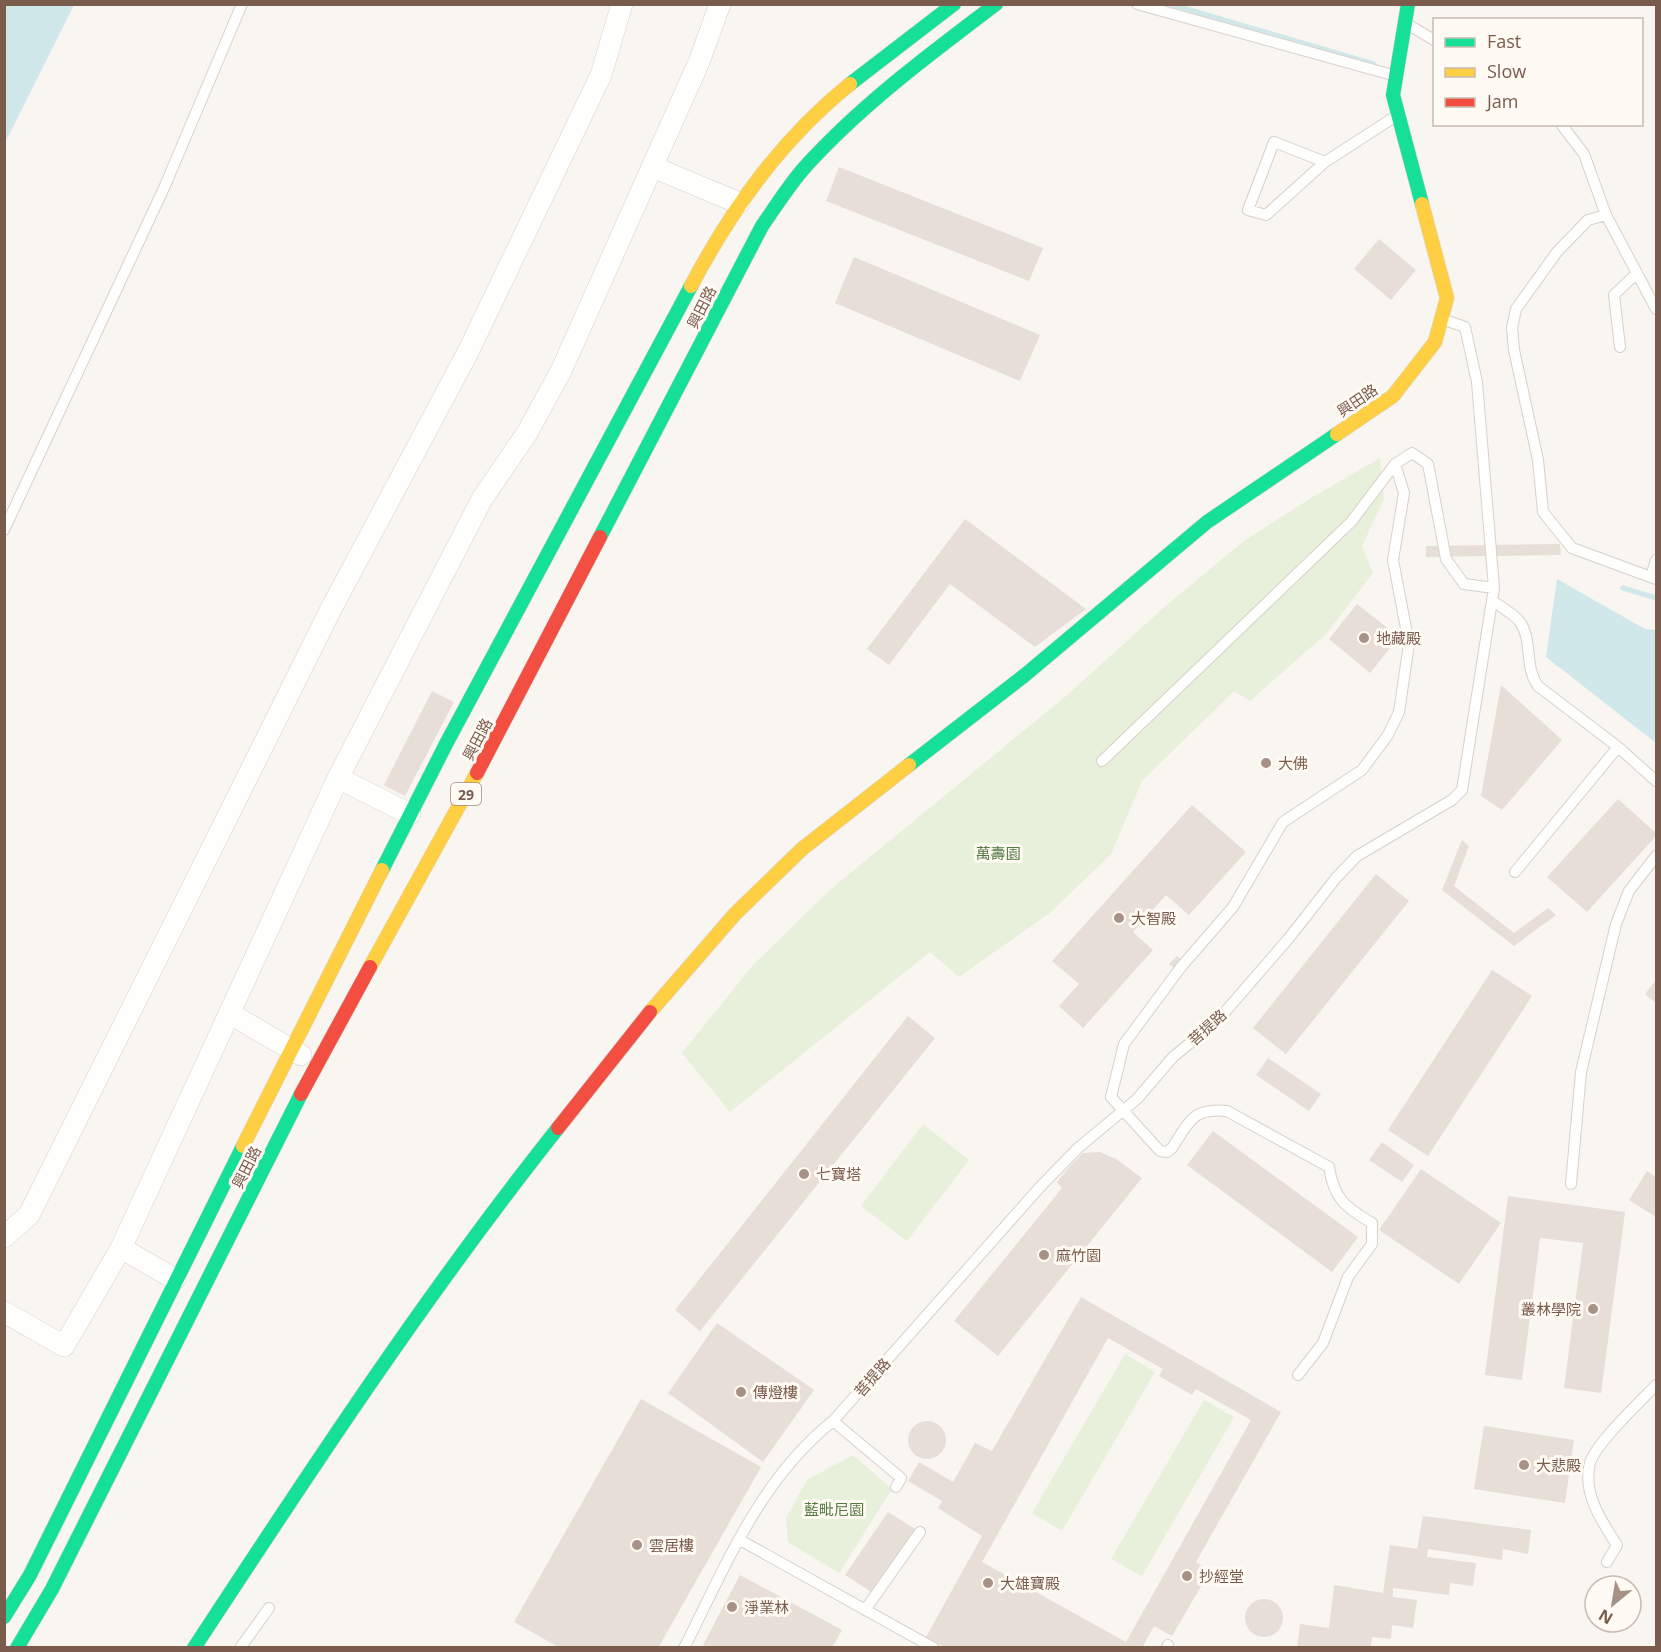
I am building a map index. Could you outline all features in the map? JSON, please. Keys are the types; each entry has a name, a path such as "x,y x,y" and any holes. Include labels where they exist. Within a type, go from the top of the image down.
{"main road":[{"name":"興田路","path":"4,1617 30,1575 175,1279 411,814 531,595 706,260 739,203 778,151 834,97 954,4"},
{"name":"興田路","path":"17,1647 57,1578 317,1064 426,866 558,608 762,226 805,168 860,114 938,48 996,4"},
{"name":"興田路","path":"194,1647 362,1393 518,1178 677,978 735,914 802,849 1025,675 1207,522 1393,396 1435,342 1447,298 1393,95 1407,4"},
{"path":"392,851 426,866"}],"street":[{"path":"4,1237 29,1215 331,609 468,352 601,75 622,4"},
{"path":"4,1312 64,1346 121,1248 338,778 483,498 526,433 561,371 699,62 720,4"},
{"path":"653,167 739,203"},
{"path":"338,778 411,814"},
{"path":"229,1012 317,1064"},
{"path":"121,1248 175,1279"}],"lane":[{"path":"4,530 164,188 242,4"},
{"path":"1137,4 1396,76"},
{"path":"1404,23 1433,39"},
{"path":"1325,162 1274,142 1248,210 1266,215 1325,162 1398,115"},
{"path":"1563,126 1584,154 1606,215 1636,273 1653,294 1656,309"},
{"path":"1606,215 1588,220 1557,252 1516,309 1512,327 1514,350 1538,460 1543,512 1572,548 1654,578 1656,560"},
{"path":"1620,347 1614,295 1636,273"},
{"name":"菩提路","path":"684,1647 760,1502 787,1464 808,1441 833,1421 1040,1186 1078,1148 1137,1099 1173,1057 1218,1020 1357,856 1452,800 1462,790 1494,588 1478,382 1465,327 1441,319"},
{"path":"1102,761 1351,522 1395,464 1412,453 1428,464 1446,559 1464,584 1494,588"},
{"path":"1298,1375 1323,1343 1348,1277 1372,1244 1372,1223 1347,1208 1333,1189 1329,1167 1227,1111 1209,1109 1194,1115 1167,1152 1156,1148 1111,1097 1124,1044 1180,967 1233,907 1282,822 1362,770 1389,735 1399,712 1409,644 1393,560 1404,493 1395,464"},
{"path":"1493,601 1519,621 1528,643 1532,678 1538,686 1618,747 1656,781"},
{"path":"1515,872 1618,747"},
{"path":"1571,1184 1581,1072 1616,924 1629,891 1656,856"},
{"path":"1607,1562 1617,1545 1597,1516 1589,1486 1590,1462 1611,1433 1656,1385"},
{"path":"833,1421 901,1478 896,1486"},
{"path":"865,1610 920,1532"},
{"path":"740,1540 934,1647"},
{"path":"240,1647 269,1608"}],"green space":[{"name":"萬壽園","path":"1380,458 1384,499 1362,546 1373,573 1326,634 1250,701 1234,691 1142,781 1111,854 1051,912 959,977 930,952 730,1112 682,1053 753,965 831,889 1066,696 1168,604 1244,541 1311,498"},
{"path":"923,1124 969,1160 907,1241 861,1206"},
{"path":"1125,1354 1155,1372 1062,1531 1032,1513"},
{"path":"1204,1400 1234,1417 1142,1576 1111,1559"},
{"name":"藍毗尼園","path":"853,1455 892,1489 839,1573 788,1542 786,1518 807,1480"}],"water":[{"path":"4,5 74,5 5,143"},
{"path":"1557,579 1645,629 1656,630 1656,743 1546,657"}],"building":[{"path":"839,167 1043,248 1029,281 826,201"},
{"path":"1379,239 1416,270 1391,300 1354,269"},
{"path":"854,257 1040,335 1020,381 835,303"},
{"path":"965,519 1086,609 1035,647 950,584 889,665 867,649"},
{"path":"1560,544 1561,555 1426,557 1426,546"},
{"name":"地藏殿","path":"1357,604 1399,637 1370,673 1329,639"},
{"path":"1501,685 1562,740 1502,810 1481,796"},
{"path":"432,691 454,702 405,796 384,785"},
{"path":"1618,799 1656,833 1656,836 1587,912 1547,877"},
{"name":"大智殿","path":"1192,805 1246,852 1189,915 1166,895 1133,932 1153,950 1083,1028 1059,1006 1079,984 1052,961"},
{"path":"1462,840 1469,846 1454,886 1514,933 1548,908 1556,915 1514,946 1442,890"},
{"path":"1376,874 1409,901 1286,1054 1253,1028"},
{"path":"1177,956 1182,960 1174,968 1169,964"},
{"path":"1492,970 1532,996 1428,1156 1388,1130"},
{"path":"1656,980 1656,1003 1645,994"},
{"name":"七寶塔","path":"908,1016 935,1038 700,1331 675,1310"},
{"path":"1268,1058 1321,1094 1309,1111 1256,1075"},
{"path":"1213,1131 1358,1237 1332,1272 1187,1165"},
{"path":"1382,1142 1414,1165 1402,1182 1369,1160"},
{"name":"麻竹園","path":"1100,1152 1116,1159 1142,1178 998,1356 954,1321 1062,1188 1057,1182 1071,1165 1083,1153"},
{"path":"1421,1169 1501,1223 1459,1284 1379,1230"},
{"path":"1647,1171 1656,1177 1656,1217 1629,1200"},
{"name":"叢林學院","path":"1508,1196 1625,1212 1601,1393 1564,1388 1583,1243 1540,1238 1522,1380 1485,1375"},
{"path":"1081,1297 1281,1412 1196,1562 1210,1571 1172,1636 1154,1626 1142,1648 946,1648 926,1637 982,1536 938,1508 942,1501 908,1481 919,1462 953,1482 975,1443 992,1451","holes":["1108,1338 1163,1369 1159,1376 1192,1395 1196,1389 1251,1420 1126,1642 982,1562"]},
{"name":"傳燈樓","path":"717,1323 814,1390 763,1462 668,1393"},
{"name":"雲居樓","path":"641,1399 761,1467 658,1648 560,1648 514,1622"},
{"path":"927,1421 940,1427 946,1440 940,1453 927,1459 914,1453 908,1440 914,1427"},
{"name":"大悲殿","path":"1484,1426 1574,1440 1565,1503 1474,1489"},
{"path":"888,1512 920,1532 876,1595 845,1575"},
{"path":"1423,1516 1531,1530 1528,1554 1503,1549 1502,1560 1428,1549 1427,1557 1476,1563 1473,1586 1450,1583 1449,1595 1393,1588 1393,1597 1417,1600 1413,1628 1392,1625 1391,1639 1372,1637 1371,1648 1297,1648 1300,1624 1329,1628 1334,1585 1383,1593 1390,1545 1417,1549"},
{"path":"740,1575 842,1630 832,1648 708,1648 703,1645"},
{"path":"1264,1599 1277,1605 1283,1618 1277,1631 1264,1637 1251,1631 1245,1618 1251,1605"}],"waterway":[{"path":"1170,4 1374,64"},
{"path":"1623,588 1656,598"}],"traffic: fast":[{"path":"850,84 954,4"},
{"path":"600,537 762,226 788,188 849,122 921,61 996,4"},
{"path":"1408,4 1393,95 1422,204"},
{"path":"382,870 446,744 691,286"},
{"path":"909,765 1025,675 1207,522 1337,434"},
{"path":"17,1648 52,1589 301,1094"},
{"path":"194,1648 325,1449 415,1319 558,1128"},
{"path":"4,1617 30,1575 243,1146"}],"traffic: slow":[{"path":"691,286 724,229 760,176 802,128 850,84"},
{"path":"1337,434 1393,396 1435,342 1447,298 1422,204"},
{"path":"650,1012 735,914 802,849 909,765"},
{"path":"370,967 477,773"},
{"path":"243,1146 382,870"}],"traffic: jam":[{"path":"477,773 600,537"},
{"path":"301,1094 370,967"},
{"path":"558,1128 650,1012"}],"place":[{"name":"地藏殿","path":"1364,638"},
{"name":"大佛","path":"1266,763"},
{"name":"大智殿","path":"1119,918"},
{"name":"七寶塔","path":"804,1174"},
{"name":"麻竹園","path":"1044,1255"},
{"name":"叢林學院","path":"1593,1309"},
{"name":"傳燈樓","path":"741,1392"},
{"name":"大悲殿","path":"1524,1465"},
{"name":"雲居樓","path":"637,1545"},
{"name":"抄經堂","path":"1187,1576"},
{"name":"大雄寶殿","path":"988,1583"},
{"name":"淨業林","path":"732,1607"}]}
